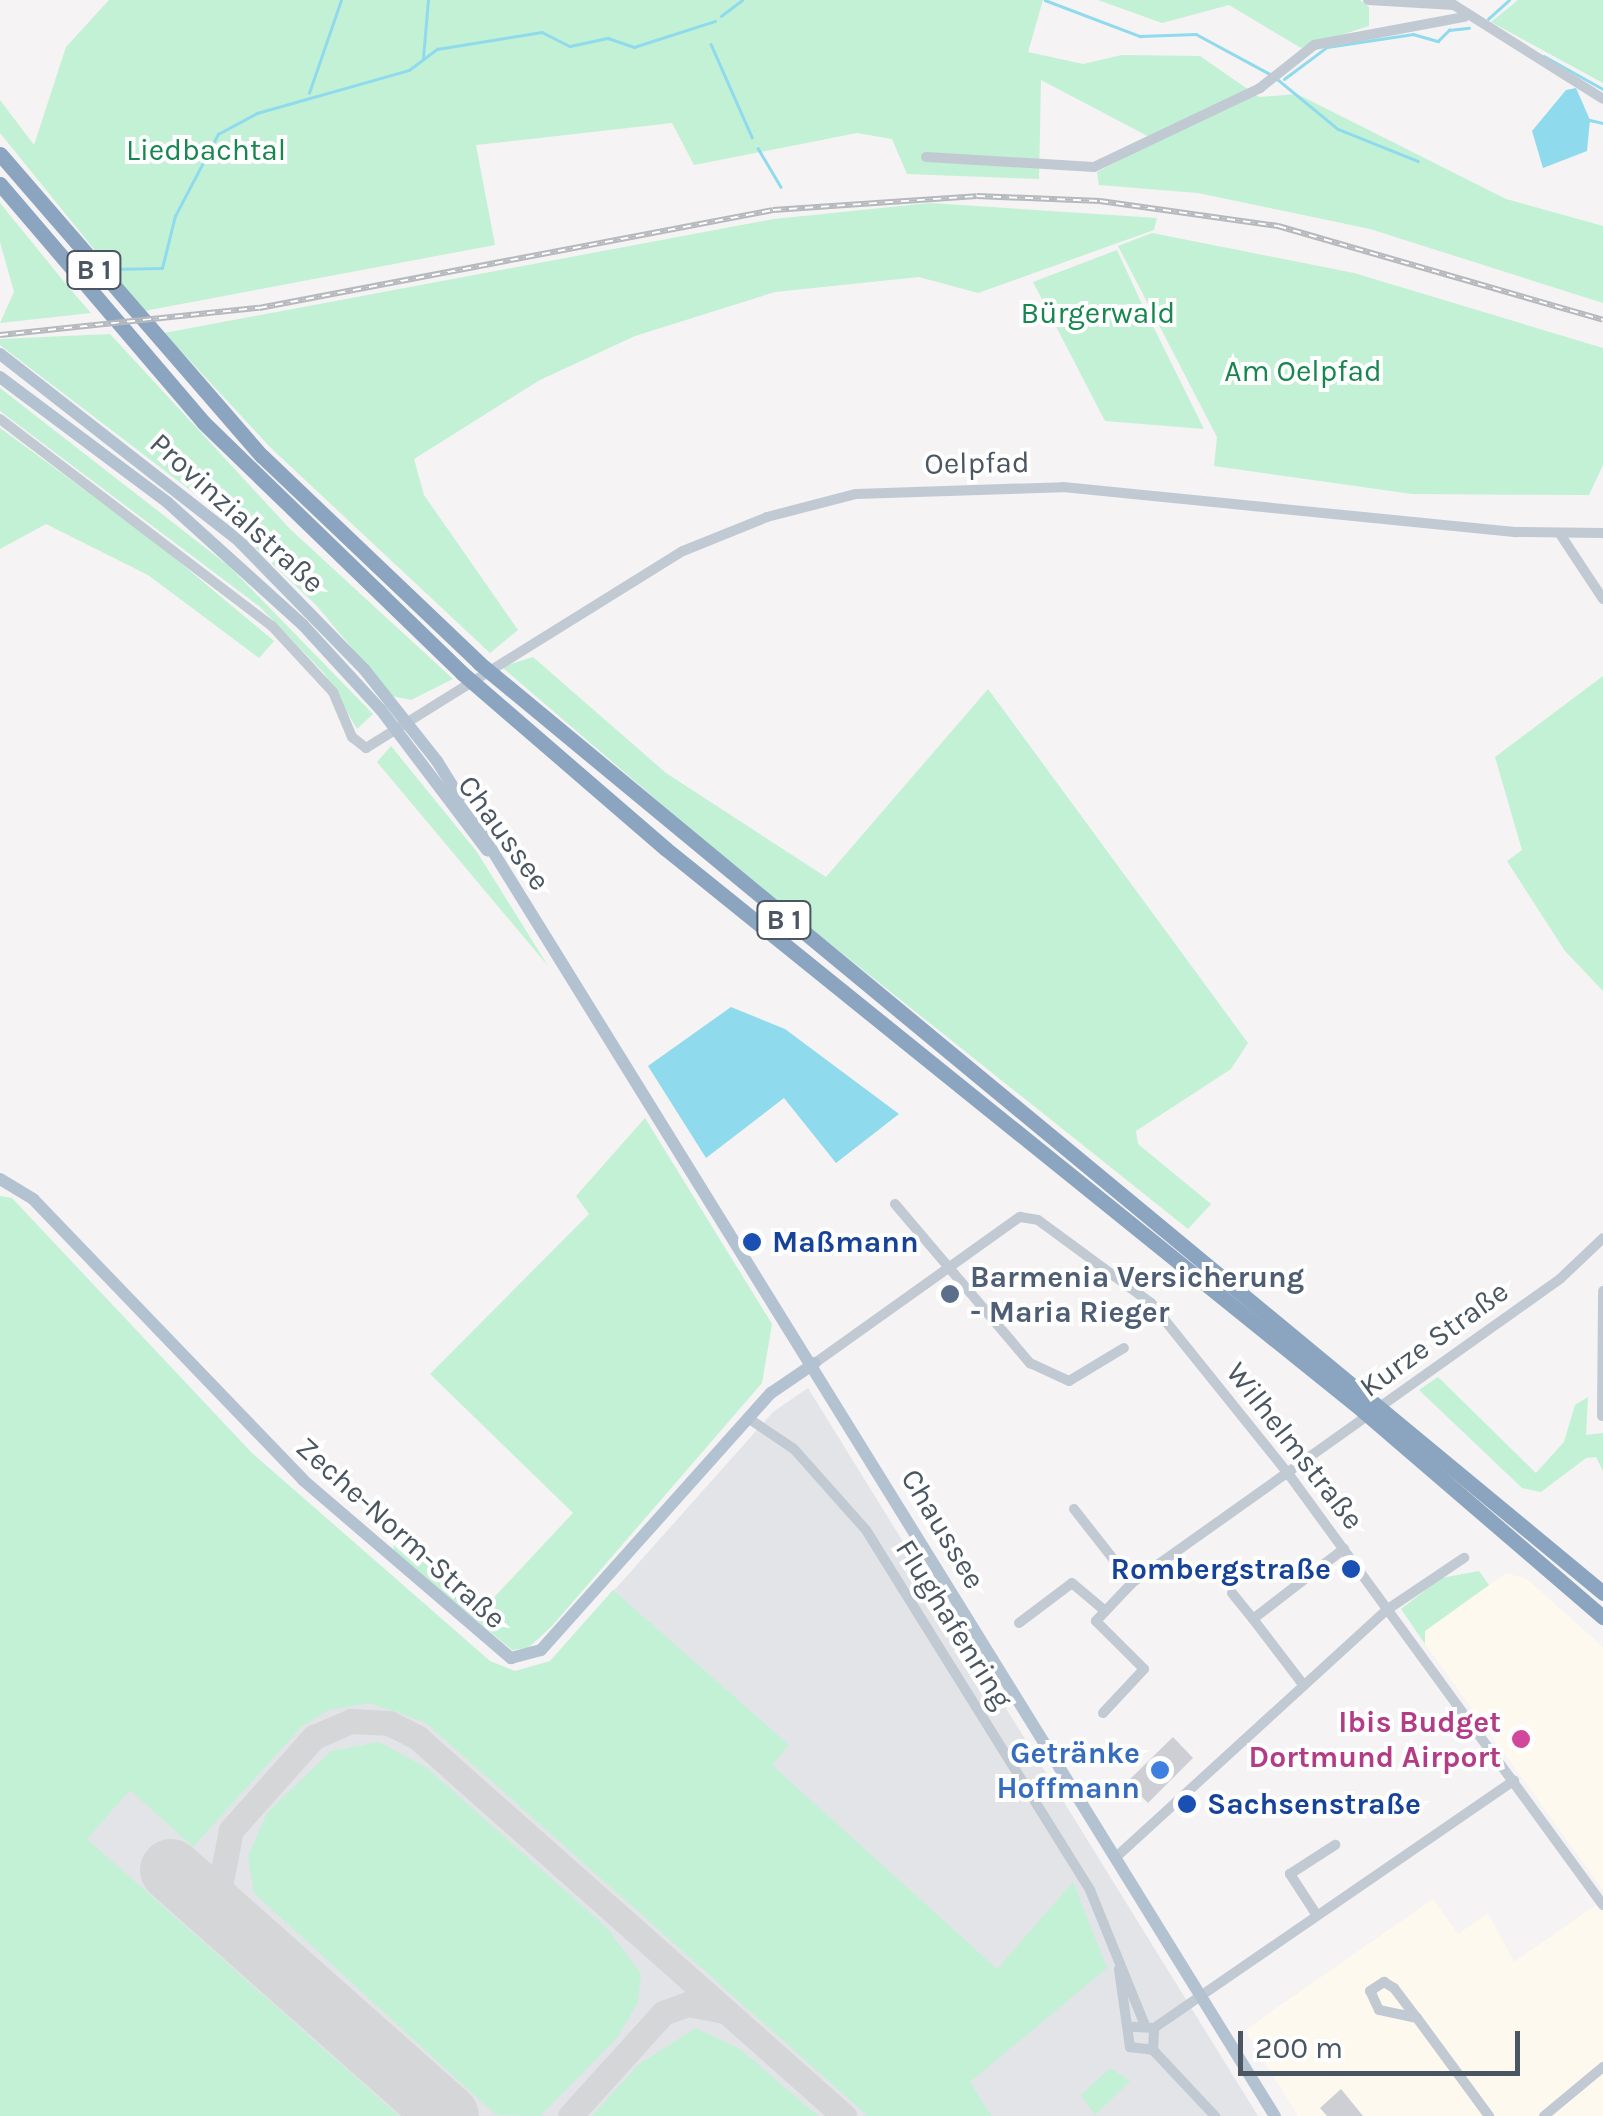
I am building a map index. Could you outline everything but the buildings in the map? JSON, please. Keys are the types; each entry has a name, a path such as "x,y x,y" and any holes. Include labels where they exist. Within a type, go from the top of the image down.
{"highway":[{"name":"B 1","path":"5,160 182,371 494,677 1603,1593"},
{"name":"B 1","path":"0,184 168,383 462,674 694,872 1362,1410 1603,1617"}],"main road":[{"name":"Provinzialstraße","path":"0,354 240,541 402,726"},
{"name":"Provinzialstraße","path":"0,377 253,577 402,726"},
{"name":"Chaussee","path":"402,726 568,968 815,1362 1197,1994 1276,2116"},
{"name":"Zeche-Norm-Straße","path":"0,1179 46,1212 258,1438 502,1655 541,1650 748,1418 815,1362"}],"street":[{"path":"1368,0 1462,13 1603,100"},
{"path":"926,157 1094,167 1269,82 1320,42 1462,13"},
{"name":"Provinzialstraße","path":"0,419 272,626 333,692 359,746 402,726"},
{"name":"Oelpfad","path":"402,726 683,552 767,516 856,494 1064,488 1560,534 1603,533"},
{"path":"1560,534 1603,599"},
{"path":"895,1204 952,1268 1016,1354 1058,1379 1069,1381 1124,1348"},
{"name":"Wilhelmstraße","path":"815,1362 1020,1217 1038,1220 1148,1299 1290,1476 1603,1905"},
{"name":"Kurze Straße","path":"1290,1476 1560,1279 1603,1238"},
{"path":"1602,1416 1603,1291"},
{"name":"Flughafenring","path":"748,1418 794,1449 866,1530 1078,1870 1149,2025 1153,2050 1215,2116"},
{"path":"1103,1713 1144,1669 1100,1630 1104,1610 1132,1583 1290,1476"},
{"path":"1074,1509 1132,1583"},
{"path":"1252,1619 1344,1549"},
{"path":"1115,1858 1302,1683 1388,1609 1464,1558"},
{"path":"1019,1623 1072,1583 1104,1610"},
{"path":"1232,1592 1302,1683"},
{"path":"1132,2027 1149,2025 1514,1782"},
{"path":"1316,1914 1290,1874 1335,1845"},
{"name":"Flughafenring","path":"1112,1938 1132,2027 1130,2047 1153,2050"},
{"path":"1416,2018 1378,2010 1370,1990 1389,1984 1416,2018 1489,2116"},
{"path":"1544,2116 1603,2067"}],"shaded area":[{"path":"0,1200 254,1461 414,1604 508,1675 544,1669 773,1412 808,1388 1258,2116 0,2116"},
{"path":"1506,1573 1527,1579 1603,1647 1603,1890 1425,1644 1424,1632"},
{"path":"1433,1899 1458,1934 1488,1913 1514,1962 1603,1900 1603,2116 1298,2116 1245,2030"}],"green space":[{"name":"Liedbachtal","path":"109,0 1043,0 1028,52 1083,64 1122,55 1200,56 1259,97 1297,94 1506,199 1603,226 1603,303 1370,229 1198,193 1099,185 1097,172 1157,141 1041,80 1039,179 907,174 892,139 857,133 694,165 672,123 476,145 495,245 144,311 0,133 0,100 34,145 66,47"},
{"path":"1098,0 1360,0 1369,7 1369,26 1301,48 1229,5 1162,23"},
{"path":"1518,0 1603,0 1603,83 1491,22"},
{"path":"0,203 91,313 0,323 14,292 0,242"},
{"path":"930,203 1157,218 1154,230 978,293 919,277 775,292 635,336 540,380 414,459 424,495 518,630 490,653 272,449 164,333 774,219"},
{"name":"Am Oelpfad","path":"1152,233 1354,273 1603,348 1603,465 1589,495 1412,494 1214,466 1217,437 1118,246"},
{"name":"Bürgerwald","path":"1117,250 1204,429 1105,421 1033,282"},
{"path":"110,334 290,529 453,679 411,700 392,696 316,605 211,506 0,345 0,339"},
{"path":"0,388 230,567 373,714 357,729 324,673 260,607 0,411"},
{"path":"0,428 153,540 274,641 259,658 148,575 46,524 0,549"},
{"path":"533,657 666,773 826,877 988,689 1248,1043 1231,1069 1136,1131 1138,1144 1211,1204 1188,1229 744,875 502,667"},
{"path":"1603,676 1603,991 1565,951 1507,861 1522,850 1495,757"},
{"path":"391,746 477,852 548,966 377,762"},
{"path":"645,1118 772,1324 762,1383 552,1626 528,1648 512,1650 394,1553 393,1539 484,1608 573,1513 430,1374 589,1214 576,1196"},
{"path":"0,1196 12,1198 252,1453 490,1661 515,1671 550,1661 613,1590 789,1745 772,1765 997,1969 1073,1882 1107,1968 970,2082 991,2116 868,2116 425,1722 369,1703 329,1710 302,1726 193,1847 130,1790 87,1839 399,2116 0,2116"},
{"path":"1438,1377 1536,1473 1564,1442 1575,1405 1588,1397 1586,1435 1603,1433 1603,1471 1596,1457 1586,1458 1541,1492 1522,1488 1419,1390"},
{"path":"1479,1571 1489,1585 1425,1631 1425,1644 1401,1609 1441,1578"},
{"path":"379,1742 427,1768 607,1928 641,1974 638,2002 616,2039 540,2116 496,2115 254,1893 248,1856 267,1813 331,1751"},
{"path":"696,2028 740,2049 818,2116 592,2116 639,2064"},
{"path":"1110,2068 1130,2081 1095,2115 1081,2095"}],"water":[{"path":"1576,88 1590,120 1587,151 1543,168 1532,131 1566,90"},
{"path":"731,1007 785,1029 899,1114 836,1163 784,1098 706,1158 648,1066"}],"waterway":[{"path":"309,93 341,0"},
{"path":"423,58 428,0"},
{"path":"721,16 742,0"},
{"path":"1045,0 1140,36 1196,34 1270,74"},
{"path":"1488,19 1509,0"},
{"path":"111,269 162,268 175,216 218,134 257,113 409,70 437,49 542,32 570,46 608,38 634,47 715,21"},
{"path":"1284,79 1327,47 1413,34 1438,41 1449,30 1469,28"},
{"path":"711,44 752,137"},
{"path":"1544,56 1603,89"},
{"path":"1276,78 1338,129 1418,161"},
{"path":"1590,120 1603,123"},
{"path":"758,148 781,187"}],"taxiway":[{"path":"247,1938 220,1886 231,1830 314,1737 351,1721 389,1723 418,1738 844,2116"},
{"path":"570,2116 663,2013 688,2004 724,2011"}],"runway":[{"path":"171,1870 448,2116"}],"railway":[{"path":"0,335 259,308 773,210 977,196 1100,201 1278,226 1603,320"}],"place":[{"name":"Maßmann","path":"752,1242"},
{"name":"Barmenia Versicherung - Maria Rieger","path":"950,1294"},
{"name":"Rombergstraße","path":"1351,1569"},
{"name":"Ibis Budget Dortmund Airport","path":"1521,1739"},
{"name":"Getränke Hoffmann","path":"1160,1770"},
{"name":"Sachsenstraße","path":"1187,1804"}]}
